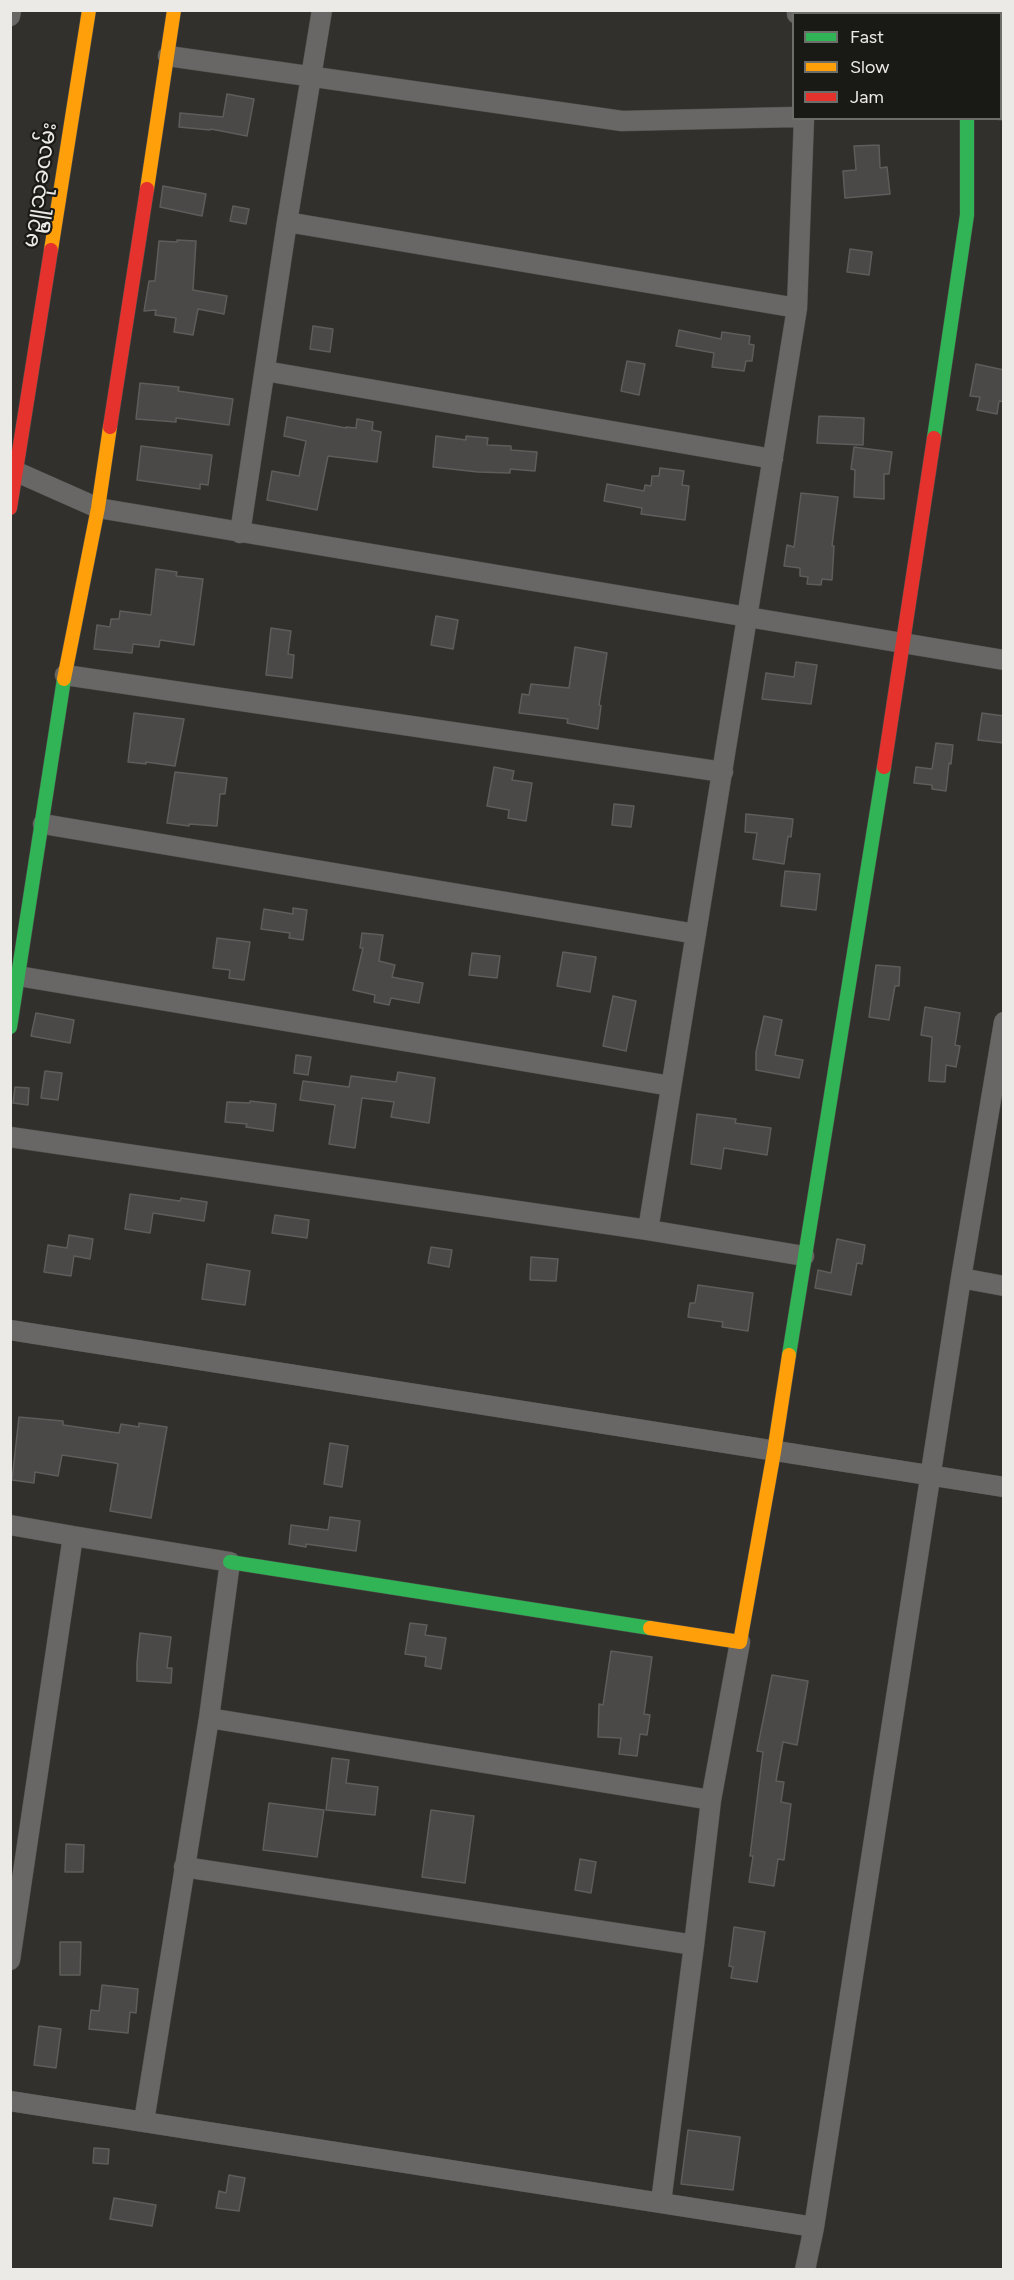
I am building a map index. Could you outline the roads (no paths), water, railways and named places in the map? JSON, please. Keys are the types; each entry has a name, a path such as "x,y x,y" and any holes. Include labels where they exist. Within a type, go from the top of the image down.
{"street":[{"path":"10,16 11,10"},
{"name":"မဥ္ဇူသုခလမ်း","path":"10,508 14,469 89,10"},
{"path":"10,1028 65,675 98,508 174,10"},
{"path":"240,533 322,10"},
{"path":"168,56 622,121 792,117"},
{"path":"648,1230 797,308 804,120"},
{"path":"661,2202 711,1800 774,1452 904,644 967,215 968,120"},
{"path":"287,222 797,308"},
{"path":"264,371 773,459"},
{"path":"14,469 98,508 1004,660"},
{"path":"65,675 723,772"},
{"path":"43,824 696,934"},
{"path":"18,976 671,1086"},
{"path":"805,2270 961,1278 1004,1022"},
{"path":"10,1137 648,1230 804,1256"},
{"path":"961,1278 1004,1286"},
{"path":"10,1330 1004,1487"},
{"path":"10,1525 230,1563 740,1642"},
{"path":"10,1960 73,1536"},
{"path":"144,2121 209,1718 230,1563"},
{"path":"209,1718 711,1800"},
{"path":"184,1867 694,1945"},
{"path":"10,2101 813,2227"}]}
